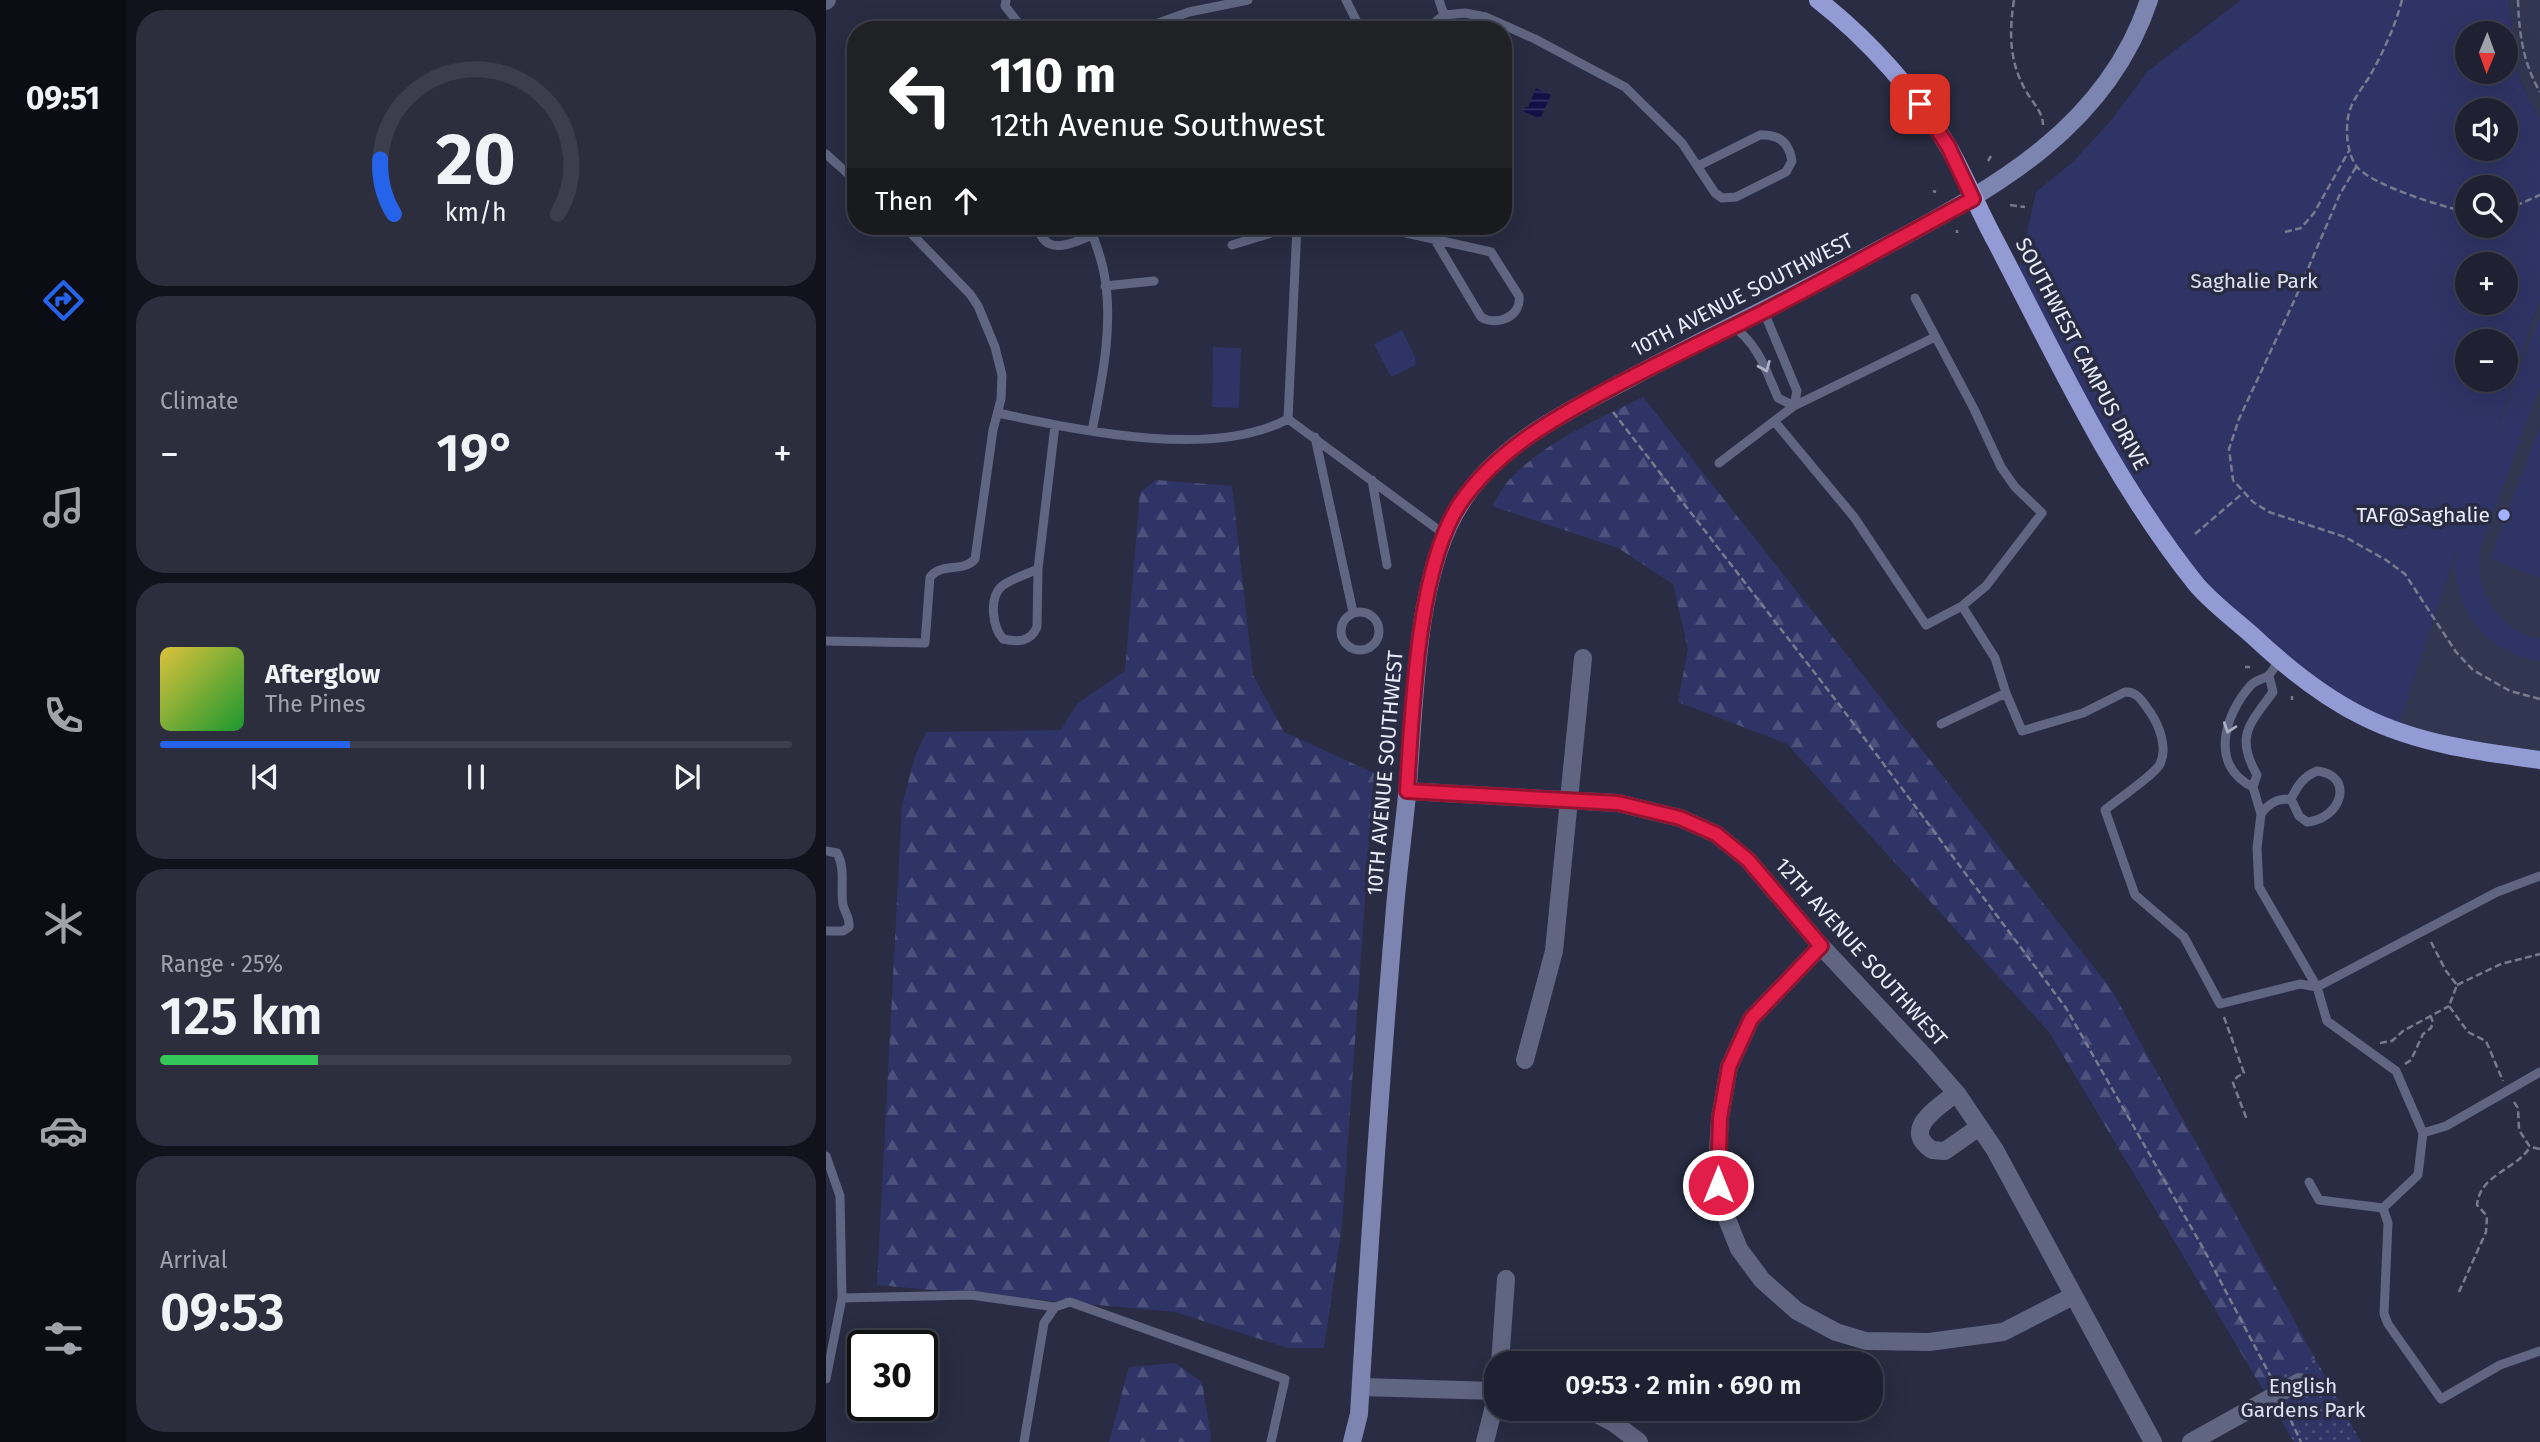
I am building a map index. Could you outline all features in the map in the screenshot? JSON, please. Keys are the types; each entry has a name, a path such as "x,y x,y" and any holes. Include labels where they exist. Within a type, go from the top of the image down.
{"main road":[{"name":"SOUTHWEST CAMPUS DRIVE","path":"1818,0 1875,54 1920,104 1948,146 2061,372 2115,469 2197,586 2279,660 2320,692 2364,718 2444,744 2540,760"}],"street":[{"path":"1973,199 2021,167 2061,134 2098,95 2127,52 2149,0"},
{"name":"10TH AVENUE SOUTHWEST","path":"1352,1442 1359,1414 1394,918 1422,631 1444,534 1461,502 1493,464 1546,424 1670,357 1764,312 1973,199"},
{"path":"1525,1060 1554,951 1583,658"},
{"name":"12TH AVENUE SOUTHWEST","path":"1407,791 1618,803 1680,818 1716,834 1748,860 1821,946 1956,1093 1995,1150 2153,1442"},
{"path":"1821,946 1751,1019 1729,1067 1720,1118 1719,1199 1739,1249 1762,1280 1797,1311 1836,1332 1866,1341 1929,1342 2003,1332 2073,1296"},
{"path":"1956,1093 1923,1120 1920,1134 1922,1140 1931,1150 1945,1150 1979,1127"},
{"path":"1501,1351 1506,1279"},
{"path":"2191,1442 2299,1382"},
{"path":"1361,1387 1484,1391"},
{"path":"1485,1442 1490,1421"},
{"path":"1611,1421 1639,1442"}],"lane":[{"path":"1006,0 1005,6 1017,21"},
{"path":"1221,0 1235,4"},
{"path":"1164,21 1189,12 1248,0"},
{"path":"1346,0 1356,21"},
{"path":"1441,1 1444,15"},
{"path":"1437,21 1444,15 1465,13 1495,21"},
{"path":"1512,29 1625,88 1682,143 1715,193 1722,198 1728,199 1786,172 1792,161 1786,145 1779,138 1760,135 1698,166"},
{"path":"826,154 847,173"},
{"path":"826,641 925,643 930,577 939,569 965,566 975,559 993,430 1001,399 1001,366 978,306 959,281 913,235"},
{"path":"1041,235 1051,244 1060,246 1069,245 1083,235"},
{"path":"1092,235 1104,273 1105,286 1105,361 1092,431"},
{"path":"1232,245 1266,235"},
{"path":"1288,419 1296,235"},
{"path":"1414,235 1491,252 1519,296 1518,309 1502,320 1487,321 1481,317 1435,240"},
{"path":"1105,286 1154,281"},
{"path":"1775,422 1854,517 1926,625 1962,606 1986,586 2042,513 2015,487 2001,467 1974,409 1915,298"},
{"path":"1764,312 1797,391 1794,406"},
{"path":"1733,326 1748,338 1758,351 1778,398 1794,406"},
{"path":"1719,463 1794,406 1936,337"},
{"path":"998,413 1092,431 1186,439 1226,437 1288,419"},
{"path":"1288,419 1444,534"},
{"path":"1038,569 1002,586 998,591 995,601 995,625 996,631 1003,639 1022,641 1034,634 1037,627 1038,569 1055,425"},
{"path":"1315,437 1353,612"},
{"path":"1372,480 1387,565"},
{"path":"1962,606 1995,658 2022,731 2082,713 2125,692 2137,695 2152,715 2158,726 2163,751 2159,766 2105,810 2135,895 2184,937 2220,1004 2300,984 2317,987 2497,891 2540,876"},
{"path":"1353,612 1368,613 1376,620 1379,636 1368,648 1350,648 1342,638 1342,622 1353,612"},
{"path":"2253,787 2240,781 2230,768 2224,742 2229,723 2253,682 2269,676 2279,660"},
{"path":"2269,676 2273,692 2253,720 2244,742 2246,754 2257,775 2253,787 2261,814 2257,861 2259,887 2317,987 2327,1021 2396,1071 2423,1133 2418,1175 2383,1208"},
{"path":"1941,724 2006,693"},
{"path":"2317,771 2333,775 2339,784 2338,803 2331,814 2315,821 2307,822 2299,816 2291,799 2298,785 2308,775 2317,771"},
{"path":"2261,814 2268,805 2278,799 2291,799"},
{"path":"826,851 837,853 841,860 843,905 850,920 849,927 843,931 826,932"},
{"path":"2423,1133 2446,1126 2540,1072"},
{"path":"826,1156 840,1196 842,1298 826,1379"},
{"path":"2309,1182 2319,1200 2383,1208"},
{"path":"2383,1208 2388,1223 2384,1314 2388,1324 2441,1399 2500,1365 2540,1351"},
{"path":"842,1298 971,1295 1055,1307 1070,1302 1081,1305 1285,1378 1271,1442"},
{"path":"1024,1442 1044,1323 1055,1307"}],"path":[{"path":"2014,0 2009,30 2013,61 2024,88 2043,118 2044,126"},
{"path":"2402,0 2398,18 2351,105 2346,132 2350,149 2356,167 2375,181 2455,208"},
{"path":"2518,0 2524,54 2530,76 2540,92"},
{"path":"2286,232 2301,228 2314,213 2350,149"},
{"path":"1988,161 1991,156"},
{"path":"2356,167 2340,194 2239,419 2230,449 2234,480 2253,502 2269,512 2345,537 2386,560 2405,574 2456,652 2473,670 2510,691 2540,699"},
{"path":"2518,205 2540,195"},
{"path":"2010,205 2025,207"},
{"path":"1613,412 1838,703 2066,1008 2203,1248 2301,1442"},
{"path":"2195,534 2244,492"},
{"path":"2425,929 2446,971 2457,985"},
{"path":"2361,1046 2392,1041 2403,1031 2449,1006 2457,985 2501,964 2540,954"},
{"path":"2220,1004 2244,1073 2233,1083 2247,1120"},
{"path":"2449,1006 2468,1032 2486,1041 2506,1091 2518,1108 2519,1130 2530,1147 2540,1149"},
{"path":"2396,1071 2411,1060 2423,1034 2431,1028 2430,1015"},
{"path":"2459,1292 2486,1232 2487,1216 2477,1205 2478,1195 2496,1173 2524,1157 2530,1147"}],"shaded area":[{"path":"2509,0 2540,0 2540,120 2521,83 2518,72 2518,21 2511,21"},
{"path":"1536,88 1551,95 1540,119 1523,111 1528,107"},
{"name":"TAF@Saghalie","path":"2540,299 2540,760 2397,730 2509,392 2518,392 2518,365"}],"green space":[{"name":"Saghalie Park","path":"2241,0 2509,0 2511,21 2455,21 2455,84 2518,84 2518,72 2540,120 2540,299 2518,365 2518,329 2455,329 2455,392 2509,392 2494,438 2511,392 2518,392 2518,374 2540,316 2540,385 2479,552 2479,567 2486,595 2501,619 2525,635 2540,639 2540,662 2507,651 2493,642 2471,619 2458,588 2455,568 2457,549 2397,730 2364,717 2197,586 2115,469 2016,281 2036,192 2074,161 2112,119 2148,71"},
{"path":"1402,330 1416,365 1391,377 1374,344"},
{"path":"1213,347 1241,348 1239,408 1212,407"},
{"path":"1643,397 2111,989 2315,1358 2261,1386 2049,1032 1787,744 1678,702 1688,649 1673,584 1618,548 1492,506 1507,482 1540,453 1573,432"},
{"path":"2540,426 2540,578 2490,559"},
{"path":"1156,480 1232,486 1253,675 1284,732 1374,773 1342,1225 1324,1348 1288,1348 1175,1312 877,1285 902,805 915,756 926,732 1061,730 1077,704 1125,671 1140,492"},
{"name":"English Gardens Park","path":"2315,1358 2361,1442 2294,1442 2261,1386"},
{"path":"1175,1363 1202,1382 1210,1442 1109,1442 1129,1367"}],"place":[{"name":"TAF@Saghalie","path":"2504,515"}],"route":[{"path":"1718,1185 1720,1118 1729,1067 1751,1019 1821,946 1748,860 1716,834 1680,818 1618,803 1407,791 1422,631 1444,534 1461,502 1493,464 1553,419 1670,357 1764,312 1973,199 1948,146 1920,104"}]}
